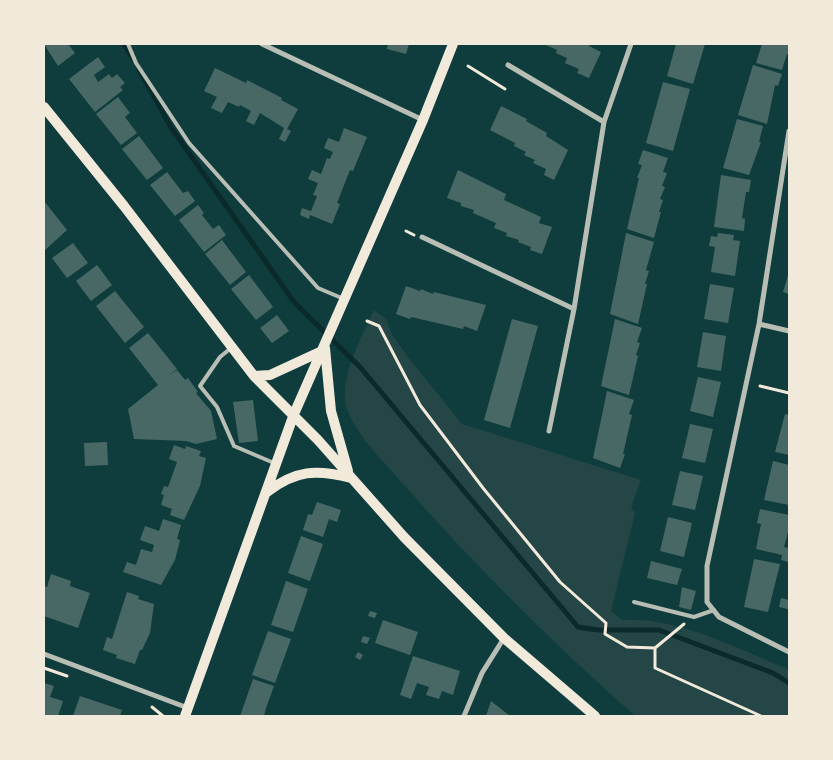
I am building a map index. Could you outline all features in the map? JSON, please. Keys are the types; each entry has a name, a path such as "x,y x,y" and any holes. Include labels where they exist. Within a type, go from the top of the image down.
{"main road":[{"path":"186,712 267,492 274,463 423,120 453,44"},
{"path":"44,107 124,206 254,376 294,414 404,537 504,638 595,716"},
{"path":"254,376 270,375 323,348"},
{"path":"323,348 331,410 351,477"},
{"path":"267,492 282,481 310,472 330,472 351,477"}],"street":[{"path":"262,44 423,120"},
{"path":"549,431 574,309 604,122 631,44"},
{"path":"508,65 604,122"},
{"path":"789,131 759,324 707,566 707,602 719,617 789,652"},
{"path":"422,237 574,309"},
{"path":"759,324 789,331"},
{"path":"464,716 482,673 504,638"},
{"path":"44,654 186,712"}],"lane":[{"path":"128,44 136,63 189,144 318,288 344,299"},
{"path":"232,347 220,357 200,386 217,407 234,446 274,463"},
{"path":"634,602 694,617 714,610"}],"path":[{"path":"468,66 505,89"},
{"path":"367,321 379,326 420,404 483,488 560,582 606,623 605,634 627,647 655,648"},
{"path":"760,386 789,393"},
{"path":"679,628 655,648 655,668 762,716"}],"shaded area":[{"path":"374,310 386,319 392,335 462,424 641,480 631,507 635,513 611,611 622,620 664,623 706,635 786,668 789,671 789,716 635,716 546,633 488,576 432,516 369,446 353,422 345,400 347,377 354,354"}],"building":[{"path":"44,44 68,44 75,53 58,66"},
{"path":"388,44 409,44 406,54 387,49"},
{"path":"544,44 590,44 589,46 601,52 589,78 577,73 579,69 565,63 567,58 556,53 557,50"},
{"path":"676,44 705,44 693,84 667,76"},
{"path":"762,44 789,44 789,55 787,54 782,70 756,63"},
{"path":"98,57 105,67 94,75 98,82 109,74 112,78 117,74 125,83 120,87 123,90 95,112 69,79"},
{"path":"753,65 782,74 778,86 775,85 767,124 738,115"},
{"path":"215,68 246,83 247,80 282,98 281,100 298,109 287,129 291,131 285,142 279,139 284,128 260,113 254,125 246,121 251,111 240,105 239,107 228,102 222,113 211,108 217,97 204,91"},
{"path":"663,82 690,89 673,151 646,143"},
{"path":"118,97 130,113 125,117 137,133 121,145 96,114"},
{"path":"501,106 527,119 526,121 547,133 546,136 568,150 554,180 544,175 546,169 533,163 535,160 524,155 526,152 514,146 515,143 490,130"},
{"path":"737,119 763,126 759,142 761,142 749,175 723,168"},
{"path":"344,128 367,137 353,171 350,170 337,203 340,204 332,224 310,215 309,219 300,215 302,208 311,211 317,196 313,195 318,183 308,179 312,170 321,174 327,158 330,159 333,152 324,148 328,138 339,142"},
{"path":"139,136 163,168 147,180 122,149"},
{"path":"643,150 668,158 663,172 667,173 662,186 665,187 660,199 663,200 654,238 627,229 639,178 637,178 642,165 638,164"},
{"path":"458,170 506,194 504,200 541,217 539,223 552,227 542,254 530,250 531,247 518,242 519,240 506,236 507,233 494,228 496,223 473,213 474,210 461,206 461,203 447,198"},
{"path":"167,172 183,193 188,191 195,201 175,216 150,185"},
{"path":"721,175 751,180 749,192 746,192 742,218 745,219 744,231 714,227"},
{"path":"44,201 67,230 45,250 44,249"},
{"path":"198,205 204,213 202,215 213,229 219,225 226,235 204,252 179,220"},
{"path":"626,233 654,242 646,270 649,271 638,324 610,314"},
{"path":"718,233 734,235 733,240 740,241 735,276 711,272 715,247 709,246 711,236 717,237"},
{"path":"222,240 246,272 230,285 205,254"},
{"path":"73,243 88,263 67,278 52,258"},
{"path":"97,265 112,285 91,301 76,281"},
{"path":"789,272 789,294 783,292"},
{"path":"249,275 273,307 256,320 231,289"},
{"path":"710,284 734,288 728,323 704,319"},
{"path":"406,286 420,291 421,289 433,294 434,292 486,305 477,331 464,326 463,329 411,317 410,319 396,314"},
{"path":"115,291 144,327 125,343 96,306"},
{"path":"277,315 289,331 272,343 260,328"},
{"path":"512,319 538,326 510,428 484,420"},
{"path":"615,319 642,328 637,342 640,343 629,395 601,386"},
{"path":"703,332 726,336 721,371 697,367"},
{"path":"148,333 177,369 168,376 177,370 185,380 188,378 198,392 196,393 211,411 217,439 196,444 186,441 134,439 128,409 158,385 129,348"},
{"path":"698,377 721,382 713,417 690,411"},
{"path":"607,391 634,400 629,414 632,415 623,454 625,454 620,468 593,458"},
{"path":"253,400 258,441 239,443 233,402"},
{"path":"785,414 789,415 789,455 775,452"},
{"path":"690,424 713,429 705,463 682,458"},
{"path":"107,442 108,465 85,466 84,443"},
{"path":"174,445 185,449 186,446 201,451 199,456 206,458 200,486 184,520 170,515 172,509 161,505 164,495 161,494 164,486 168,487 177,462 169,459"},
{"path":"773,461 789,465 789,505 764,500"},
{"path":"680,471 703,476 695,510 672,505"},
{"path":"317,502 341,510 337,522 329,519 323,537 303,530 308,514 312,515"},
{"path":"760,509 789,515 789,528 784,547 789,548 789,562 781,560 782,555 756,549 761,524 757,523"},
{"path":"668,517 692,523 684,557 660,551"},
{"path":"163,519 181,525 177,539 180,540 175,560 161,585 123,572 127,562 136,565 141,549 152,552 154,545 140,540 145,526 159,531"},
{"path":"301,536 323,544 310,581 288,573"},
{"path":"754,559 780,564 768,612 744,607"},
{"path":"651,561 682,569 677,585 647,578"},
{"path":"51,574 71,581 70,586 90,593 78,628 44,616 44,586 47,587"},
{"path":"286,581 308,589 293,632 271,625"},
{"path":"682,587 696,591 691,610 679,607"},
{"path":"127,592 139,596 138,599 154,604 150,633 142,650 140,650 135,664 116,658 117,655 103,650 107,637 112,639"},
{"path":"781,598 789,600 788,609 779,607"},
{"path":"370,611 377,613 375,618 368,616"},
{"path":"383,620 418,632 410,655 375,643"},
{"path":"268,631 291,639 275,683 252,675"},
{"path":"363,636 370,638 367,644 361,642"},
{"path":"358,652 363,655 360,660 355,657"},
{"path":"413,656 460,671 453,695 442,691 439,699 426,695 429,687 417,683 411,699 400,695"},
{"path":"253,679 274,686 264,716 240,716"},
{"path":"44,683 54,686 50,697 63,701 58,716 44,716"},
{"path":"80,696 122,710 120,716 73,716"},
{"path":"491,701 510,716 486,716"}],"waterway":[{"path":"124,44 133,59"},
{"path":"139,70 172,129 294,302 360,367 578,627 598,630 659,630 773,673 789,683"}]}
